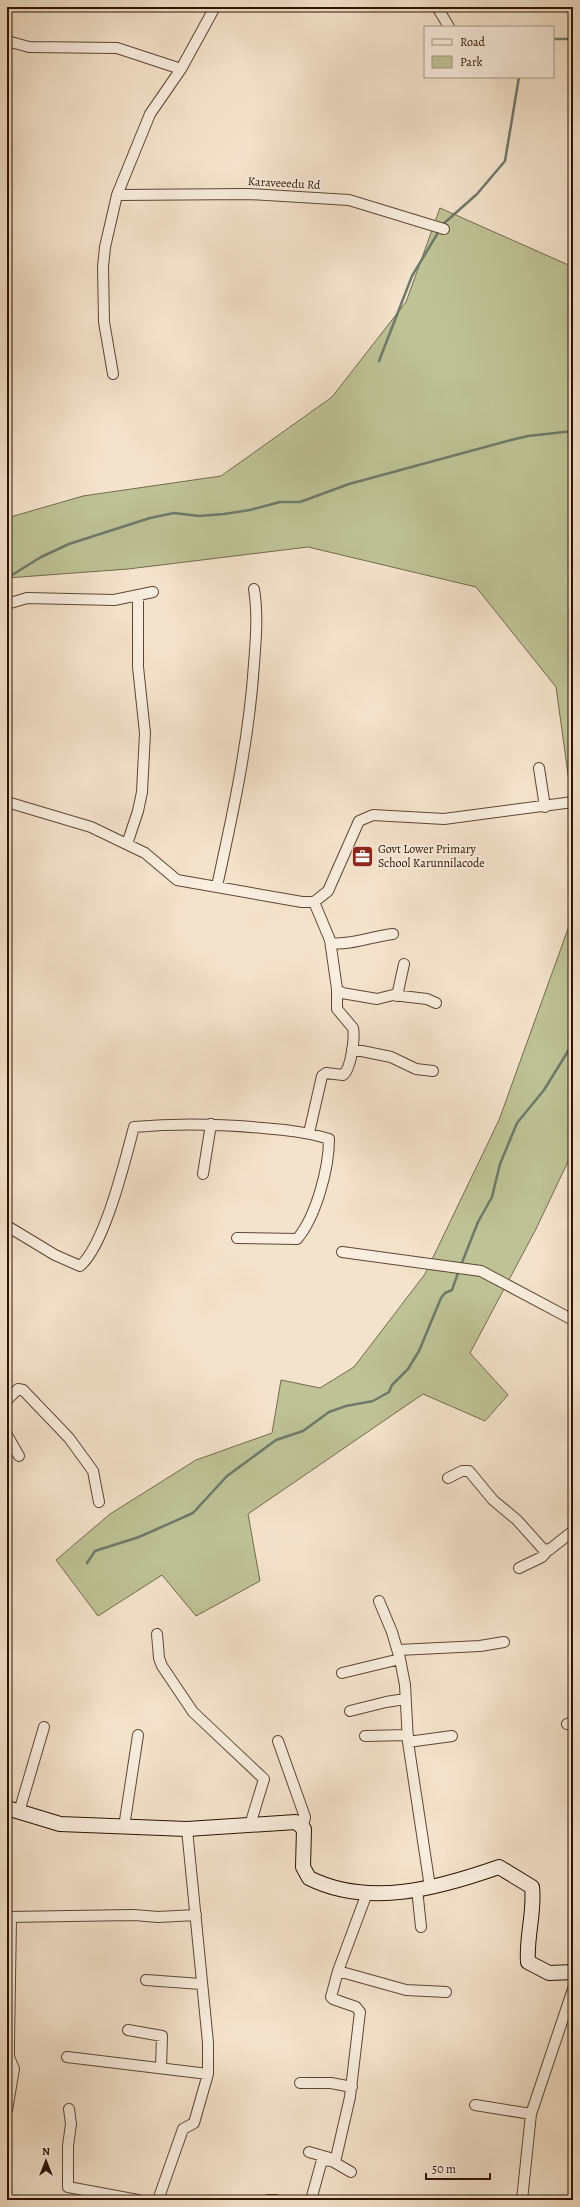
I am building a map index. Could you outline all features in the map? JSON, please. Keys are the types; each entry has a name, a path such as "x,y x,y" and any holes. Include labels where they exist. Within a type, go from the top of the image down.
{"main road":[{"path":"13,1810 60,1824 124,1827 187,1829 292,1821 300,1824 304,1829 303,1867 309,1878 333,1887 367,1893 394,1893 456,1882 499,1867 532,1887 534,1901 527,1944 528,1962 549,1973 573,1972"}],"street":[{"path":"114,374 104,322 103,267 105,247 117,195 150,114 181,69 215,7"},
{"path":"437,7 448,26"},
{"path":"7,41 29,47 117,48 181,69"},
{"name":"Karaveeedu Rd","path":"117,195 248,194 349,200 444,229"},
{"path":"217,886 246,746 258,610 254,589"},
{"path":"7,604 27,598 114,600 153,592"},
{"path":"127,844 138,811 142,792 145,733 138,668 138,596"},
{"path":"539,768 545,807"},
{"path":"7,802 90,827 145,853 177,880 295,901 314,902 328,891 359,821 373,815 444,819 545,807 573,802"},
{"path":"309,1133 322,1076 326,1073 343,1075 347,1072 352,1049 353,1028 337,1009 337,989 330,943 314,902"},
{"path":"330,943 338,944 377,935 393,934"},
{"path":"397,996 404,964"},
{"path":"337,989 342,993 377,999 397,996 427,999 436,1003"},
{"path":"352,1049 391,1057 416,1069 434,1071"},
{"path":"7,1226 55,1255 80,1266 85,1261 100,1234 114,1196 134,1127 180,1124 211,1124 309,1133 329,1139 329,1150 325,1173 306,1228 297,1239 237,1238"},
{"path":"203,1174 211,1124"},
{"path":"342,1252 481,1271 573,1320"},
{"path":"7,1400 18,1389 24,1390 69,1438 93,1471 99,1502"},
{"path":"7,1435 19,1456"},
{"path":"448,1478 462,1471 469,1472 493,1500 517,1520 543,1549 548,1550"},
{"path":"519,1568 542,1557 548,1550 573,1531"},
{"path":"379,1602 399,1655 405,1699 424,1888 421,1927"},
{"path":"157,1634 159,1658 162,1666 194,1712 264,1779 250,1825"},
{"path":"342,1673 399,1655 504,1642"},
{"path":"350,1712 386,1702 405,1699"},
{"path":"13,1810 44,1727"},
{"path":"124,1827 138,1734"},
{"path":"365,1736 408,1738 452,1736"},
{"path":"278,1741 305,1817 304,1822 300,1824"},
{"path":"158,2200 183,2129 194,2123 208,2074 208,2043 201,1984 196,1915 187,1829"},
{"path":"333,2160 341,2142 352,2088 360,2013 356,2007 331,1997 338,1971 367,1893"},
{"path":"7,2110 14,2069 10,2064 9,2057 9,1917 134,1915 158,1917 196,1915"},
{"path":"338,1971 406,1990 446,1992"},
{"path":"146,1980 201,1984"},
{"path":"522,2200 531,2114 573,1989"},
{"path":"128,2030 162,2036 161,2068"},
{"path":"67,2057 208,2074"},
{"path":"300,2083 331,2083 352,2088"},
{"path":"475,2105 531,2114"},
{"path":"69,2109 68,2187 138,2200"},
{"path":"309,2152 333,2160 351,2172"},
{"path":"311,2200 322,2160 333,2160"},
{"path":"268,2200 276,2200"}],"green space":[{"path":"440,208 573,267 573,810 556,687 476,587 308,547 128,569 7,578 7,518 83,496 221,476 332,397 406,302"},
{"path":"573,915 573,1151 536,1229 470,1353 508,1395 485,1421 423,1394 248,1514 260,1581 196,1616 162,1575 98,1616 56,1560 110,1514 196,1460 272,1433 281,1380 320,1388 354,1367 425,1274 499,1120"}],"waterway":[{"path":"554,39 573,39"},
{"path":"441,226 477,194 505,161 519,78"},
{"path":"379,361 412,276 439,231"},
{"path":"7,580 12,575 41,557 69,544 150,518 174,513 199,516 224,514 250,510 280,502 300,502 349,484 511,440 528,436 573,431"},
{"path":"461,1265 478,1222 492,1197 500,1164 517,1123 544,1090 573,1043"},
{"path":"87,1563 95,1551 139,1537 193,1513 227,1476 276,1440 303,1431 329,1412 346,1406 373,1401 389,1392 392,1385 408,1369 419,1351 441,1298 445,1293 452,1290 459,1270"}],"place":[{"name":"Govt Lower Primary School Karunnilacode","path":"363,856"}]}
